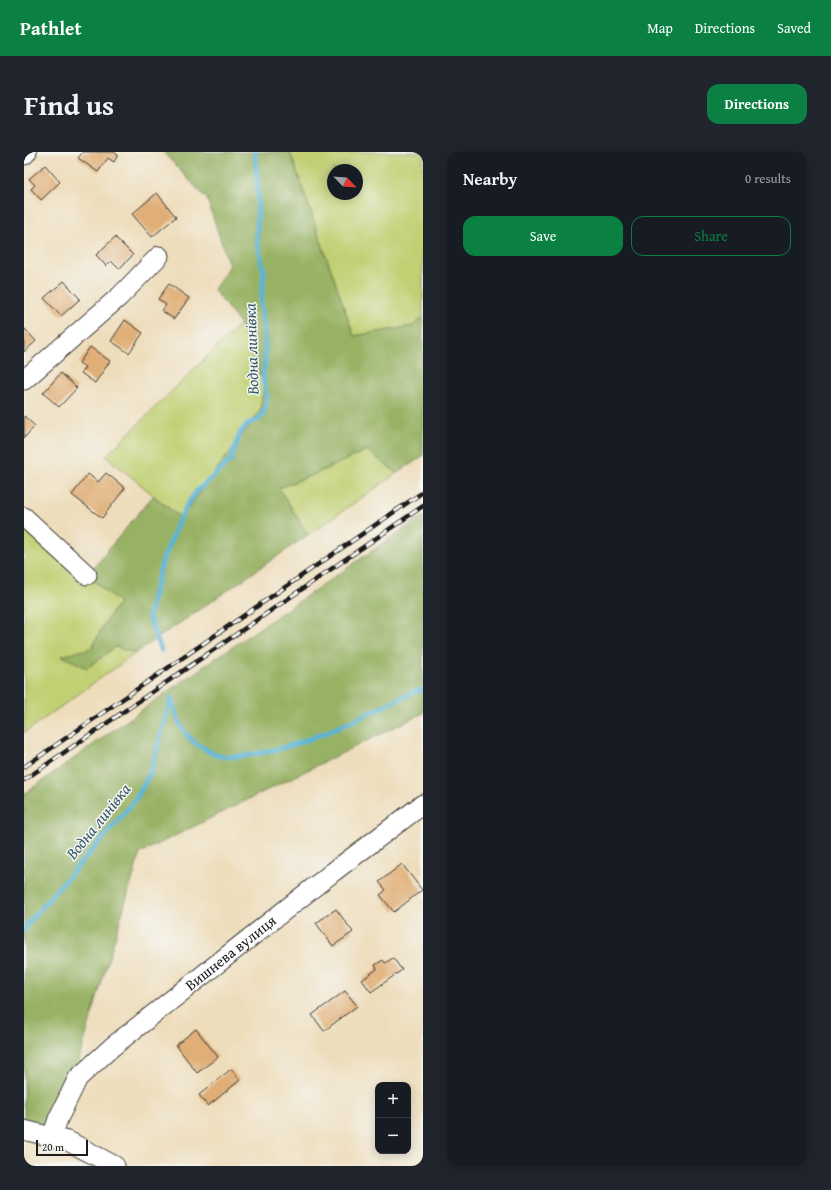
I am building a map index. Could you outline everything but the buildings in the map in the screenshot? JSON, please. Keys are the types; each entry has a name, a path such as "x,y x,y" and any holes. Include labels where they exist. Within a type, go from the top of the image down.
{"street":[{"path":"24,155 27,152"},
{"path":"24,380 120,296 159,256"},
{"path":"24,517 87,575"},
{"name":"Вишнева вулиця","path":"52,1137 58,1119 78,1078 112,1047 326,877 423,804"},
{"path":"24,1130 68,1141 115,1166"}],"green space":[{"path":"163,152 290,152 354,336 413,326 423,316 423,456 397,473 367,450 315,474 279,488 308,535 136,653 115,647 87,668 62,656 92,648 103,626 119,602 87,575 153,496 181,518 260,411 264,385 240,324 214,290 229,265 207,199"},
{"path":"290,152 423,152 423,316 413,326 354,336"},
{"path":"240,324 264,385 260,411 181,518 106,456"},
{"path":"367,450 397,473 308,535 279,488 315,474"},
{"path":"423,516 423,713 140,853 79,1059 46,1129 24,1122 24,794 184,680"},
{"path":"24,517 87,575 119,602 103,626 92,648 63,656 87,668 115,647 136,653 24,733"}],"waterway":[{"name":"Водна линівка","path":"161,650 149,617 162,563 178,523 187,505 196,492 231,460 240,433 247,424 258,420 264,412 267,398 263,379 265,336 261,304 264,273 257,240 258,194 255,152"},
{"name":"Водна линівка","path":"171,698 182,728 191,739 215,755 232,757 276,749 317,736 416,691 423,690"},
{"name":"Водна линівка","path":"24,930 30,921 137,797 150,773 171,699"}],"railway":[{"path":"24,767 423,492"},
{"path":"24,780 423,506"}]}
